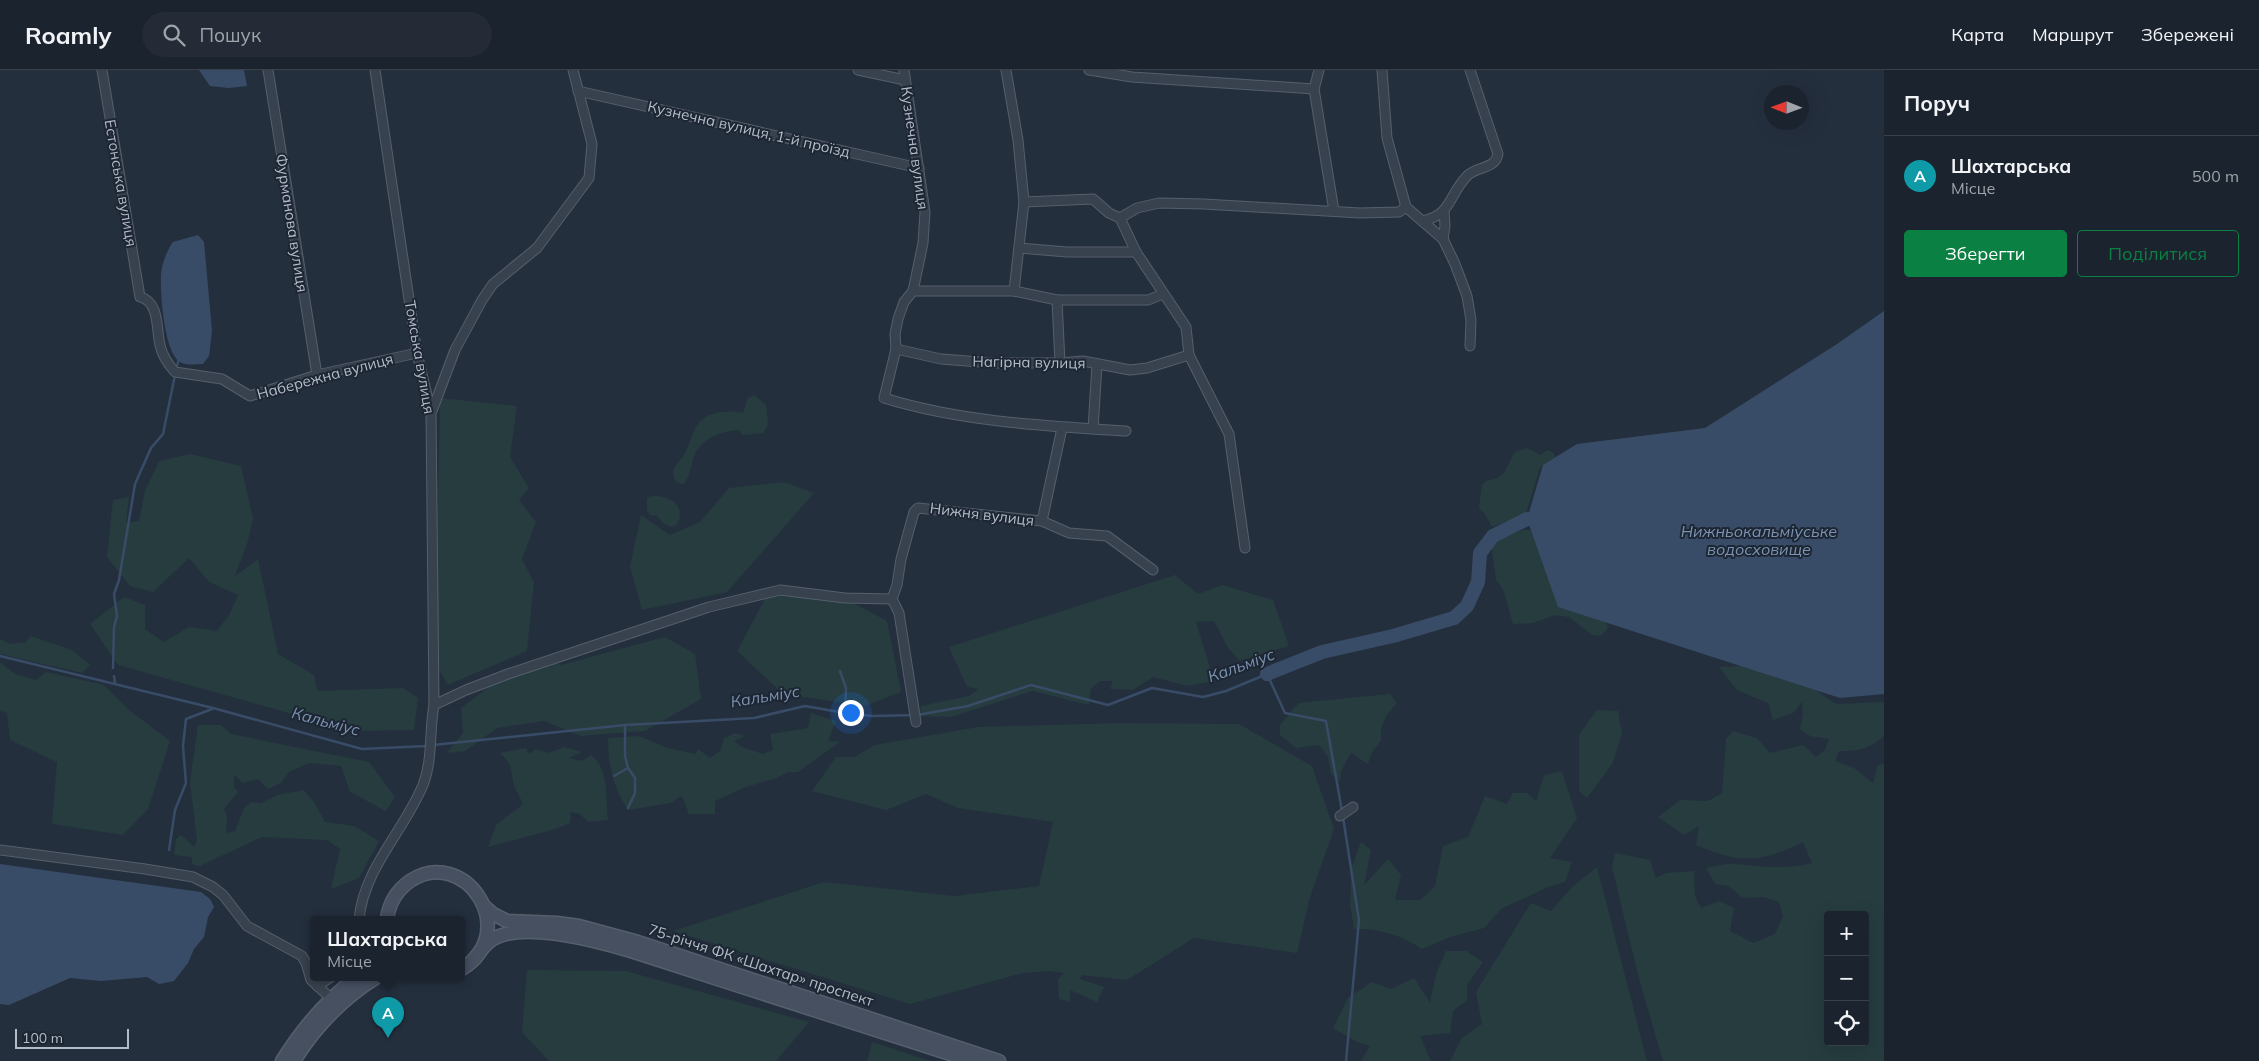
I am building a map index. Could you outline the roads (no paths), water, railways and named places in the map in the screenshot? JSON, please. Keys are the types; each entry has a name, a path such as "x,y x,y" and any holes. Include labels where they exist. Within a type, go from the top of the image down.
{"main road":[{"path":"387,916 388,909 394,896 415,878 429,874 443,874 456,877 469,884 478,894 485,907 487,934 484,944 474,959 465,966"},
{"name":"75-річчя ФК «Шахтар» проспект","path":"485,907 493,914 507,921 557,922 603,932 999,1061"},
{"name":"75-річчя ФК «Шахтар» проспект","path":"474,959 487,944 498,937 528,933 577,937 602,942 972,1061"},
{"path":"294,1061 335,1002 353,981"},
{"path":"282,1061 304,1028 335,1002 370,981"}],"street":[{"name":"Естонська вулиця","path":"102,70 140,297"},
{"name":"Фурманова вулиця","path":"268,70 317,375"},
{"name":"Томська вулиця","path":"360,916 366,886 417,798 430,758 430,737 434,705 432,412 417,353 375,70"},
{"path":"432,412 455,350 482,300 493,284 537,248 589,178 592,144 573,70"},
{"path":"858,70 905,80"},
{"name":"Кузнечна вулиця","path":"904,70 925,212 923,243 913,290 904,302 898,319 895,334 896,349 884,398 908,406 1000,422 1062,428"},
{"path":"1006,70 1018,140 1024,202 1014,291"},
{"path":"1088,70 1132,77 1314,89"},
{"path":"1319,70 1314,89 1334,210"},
{"path":"1382,70 1387,138 1406,207 1443,239 1466,296 1471,320 1470,346"},
{"path":"1422,222 1438,217 1468,174 1492,164 1498,154 1470,70"},
{"name":"Кузнечна вулиця, 1-й проїзд","path":"578,91 919,168"},
{"path":"1024,202 1093,199 1109,213 1120,218 1136,252 1186,327 1189,355 1229,434 1245,548"},
{"path":"1120,218 1137,208 1159,203 1382,213 1399,212 1406,207"},
{"path":"1443,239 1445,226 1444,210"},
{"path":"1019,248 1067,252 1136,252"},
{"path":"913,290 1014,291 1057,300 1148,300 1163,294"},
{"name":"Набережна вулиця","path":"140,297 146,298 152,305 160,346 166,362 175,372 222,379 250,396 317,375 417,353"},
{"path":"1057,300 1060,363"},
{"name":"Нагірна вулиця","path":"896,349 940,359 993,363 1083,361 1130,370 1189,355"},
{"path":"1093,429 1097,365"},
{"path":"1042,521 1062,428 1126,431"},
{"name":"Нижня вулиця","path":"892,598 898,585 901,559 914,512 918,508 1042,521 1069,533 1107,536 1153,570"},
{"path":"434,705 508,674 684,615 780,590 844,598 892,598 900,613 916,722"},
{"path":"1340,816 1353,807"},
{"path":"0,850 193,877 213,887 223,895 237,910 247,926 302,956 310,975"},
{"path":"312,981 335,1002"},
{"path":"317,986 325,981"}],"water":[{"path":"199,70 244,70 247,86 229,88 210,86"},
{"path":"198,235 204,242 212,331 209,356 203,364 188,364 180,362 170,347 162,307 161,274 165,257 173,242"},
{"name":"Нижньокальміуське водосховище","path":"1884,311 1884,694 1840,698 1558,607 1527,519 1543,465 1577,444 1705,428 1837,344"},
{"path":"0,864 201,892 210,899 214,907 208,917 204,937 194,949 188,963 174,981 159,984 147,977 101,981 70,978 9,1005 0,1004"}],"waterway":[{"path":"177,366 179,358"},
{"path":"113,668 114,627 117,616 114,594 119,580 135,484 151,448 163,434 175,375"},
{"name":"Кальміус","path":"1267,674 1322,652 1393,636 1454,618 1467,606 1478,582 1480,553 1493,536 1527,519 1546,519"},
{"name":"Кальміус","path":"0,656 213,708 362,749 427,746"},
{"path":"840,671 846,688 845,713"},
{"name":"Кальміус","path":"433,745 625,725 754,718 805,706 872,716 917,715 968,706 1031,685 1108,705 1152,688 1203,697 1226,691 1267,674 1285,713 1326,721 1342,811"},
{"name":"Кальміус","path":"114,676 115,684"},
{"path":"169,850 175,810 186,783 183,746 186,719 212,709"},
{"path":"625,725 625,756 628,768 635,778 635,793 628,808"},
{"path":"614,776 628,768"},
{"path":"1343,817 1359,920 1346,1061"}],"place":[{"name":"Шахтарська","path":"388,1038"}]}
